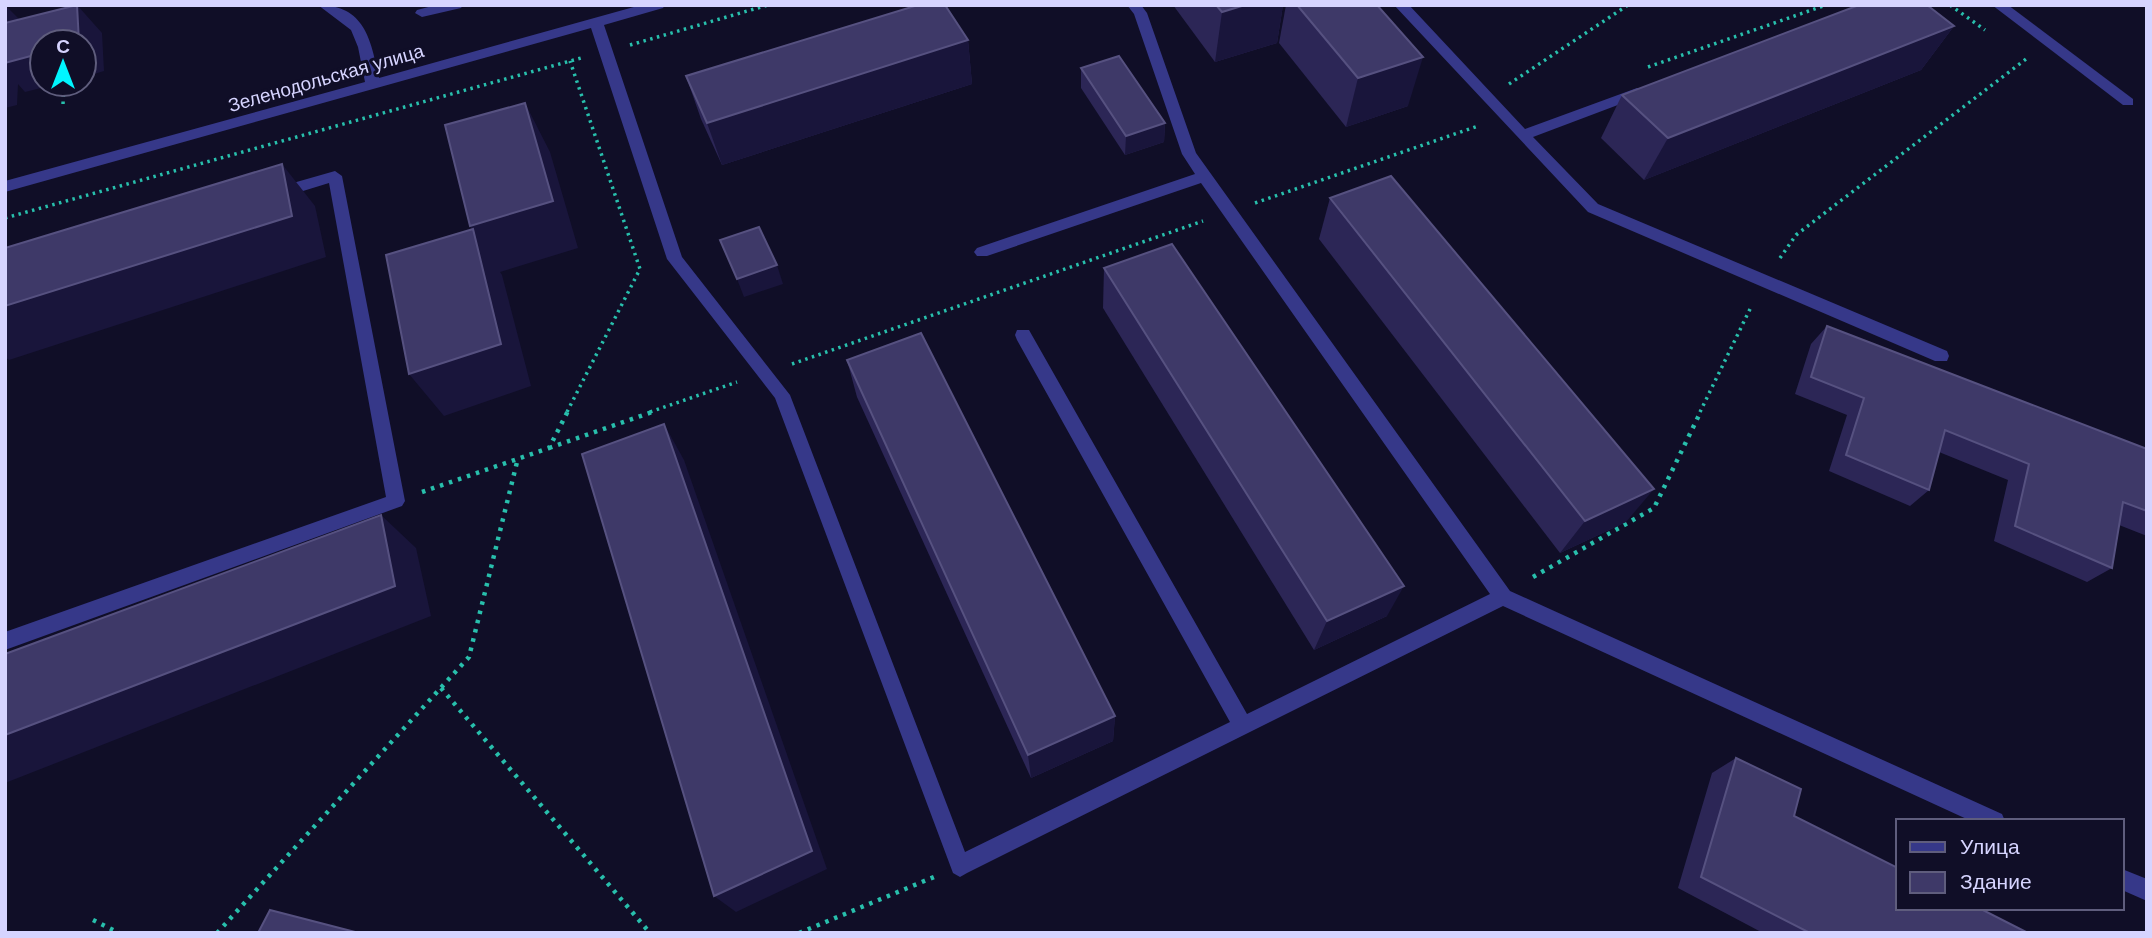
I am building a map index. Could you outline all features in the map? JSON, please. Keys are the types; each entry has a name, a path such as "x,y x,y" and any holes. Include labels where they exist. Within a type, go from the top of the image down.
{"street":[{"path":"325,5 342,12 361,30 373,85"},
{"path":"422,13 456,5"},
{"name":"Зеленодольская улица","path":"5,187 658,5"},
{"path":"1134,5 1140,13 1189,154 1503,597 1990,819"},
{"path":"1401,5 1593,208 1941,356"},
{"path":"1999,5 2128,102"},
{"path":"596,22 674,259 782,395 960,866 1503,597"},
{"path":"1523,135 1652,87"},
{"path":"5,641 396,500 335,176 256,200"},
{"path":"982,252 1205,176"},
{"path":"1023,335 1243,726"},
{"path":"2124,880 2147,890"}],"path":[{"path":"5,218 768,5"},
{"path":"1488,98 1628,5"},
{"path":"1647,67 1826,5"},
{"path":"549,448 640,270 571,61 564,57"},
{"path":"63,98 63,104"},
{"path":"396,500 1506,116"},
{"path":"217,933 469,657 519,457"},
{"path":"441,688 650,933"},
{"path":"799,933 960,866"},
{"path":"93,920 119,933"}],"building":[{"path":"77,5 78,28 28,28 28,57 5,63 5,23"},
{"path":"918,5 945,5 968,40 707,123 686,76"},
{"path":"1216,5 1245,5 1222,12"},
{"path":"1297,5 1377,5 1423,57 1358,78"},
{"path":"1859,5 1927,5 1954,26 1668,138 1622,95"},
{"path":"1119,56 1165,123 1126,136 1081,68"},
{"path":"525,103 553,201 470,226 445,125"},
{"path":"282,164 292,216 5,306 5,248"},
{"path":"1391,176 1654,489 1585,521 1330,198"},
{"path":"759,227 777,265 737,279 720,240"},
{"path":"473,229 501,344 409,374 386,255"},
{"path":"1172,244 1404,586 1327,621 1104,268"},
{"path":"1827,326 2147,449 2147,511 2123,502 2112,568 2015,526 2029,464 1945,430 1929,490 1846,455 1864,398 1811,377"},
{"path":"921,333 1115,716 1028,755 847,360"},
{"path":"664,424 812,851 714,896 582,454"},
{"path":"381,515 395,586 5,735 5,654"},
{"path":"1736,758 1801,789 1794,816 1896,867 1896,910 1983,910 2028,933 1810,933 1701,877"},
{"path":"270,910 359,933 258,933"}]}
